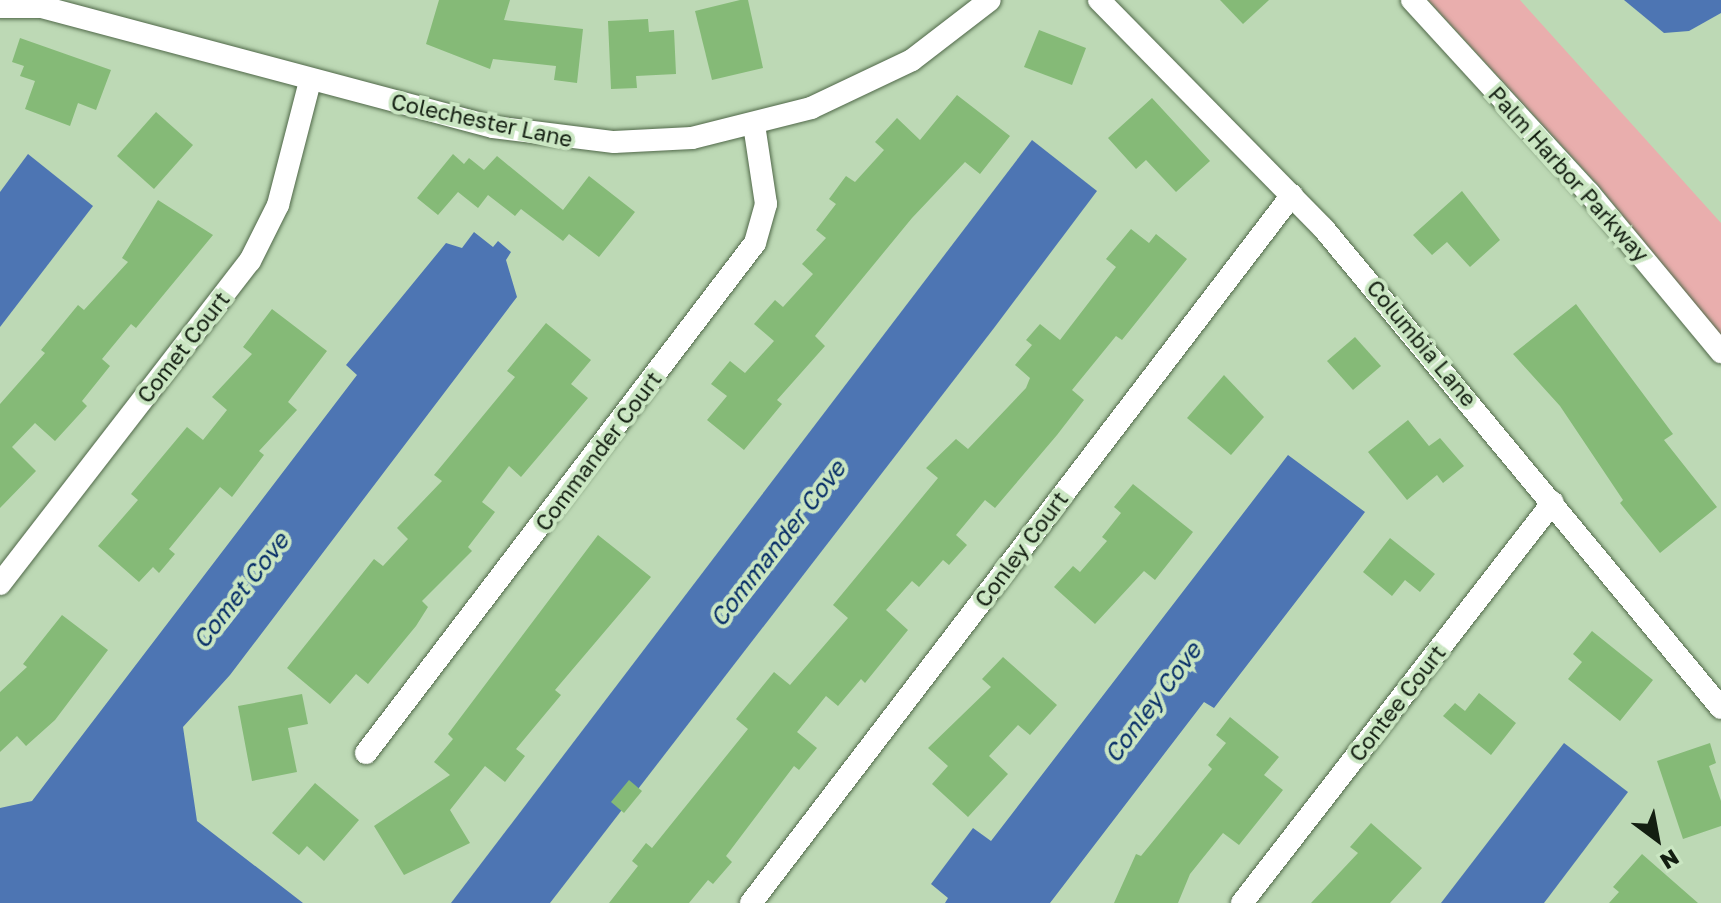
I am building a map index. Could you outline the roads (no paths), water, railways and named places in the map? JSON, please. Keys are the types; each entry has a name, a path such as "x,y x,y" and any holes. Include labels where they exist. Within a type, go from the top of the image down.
{"street":[{"name":"Colechester Lane","path":"0,7 42,7 310,81 493,127 583,141 692,138 754,125 867,84 937,43 990,0"},
{"name":"Columbia Lane","path":"1099,0 1292,195 1433,354 1721,708"},
{"name":"Palm Harbor Parkway","path":"1412,0 1589,193 1721,352"},
{"name":"Comet Court","path":"0,584 250,261 278,205 310,81"},
{"name":"Commander Court","path":"366,753 748,254 766,204 754,125"},
{"name":"Conley Court","path":"751,903 1292,195"},
{"name":"Contee Court","path":"1242,903 1553,502"}],"water":[{"path":"1624,0 1721,0 1721,13 1689,31 1664,33"},
{"name":"Commander Cove","path":"1032,140 1097,191 994,328 550,903 451,903"},
{"path":"28,154 93,206 0,327 0,192"},
{"name":"Comet Cove","path":"474,232 493,247 498,241 511,252 506,260 517,297 230,675 183,727 197,821 303,903 0,903 0,808 32,801 357,375 346,365 446,243 462,248"},
{"name":"Conley Cove","path":"1288,455 1365,512 1214,708 1204,702 1050,903 945,903 948,898 931,884 973,828 991,841"},
{"path":"1564,743 1628,792 1544,903 1441,903"}]}
